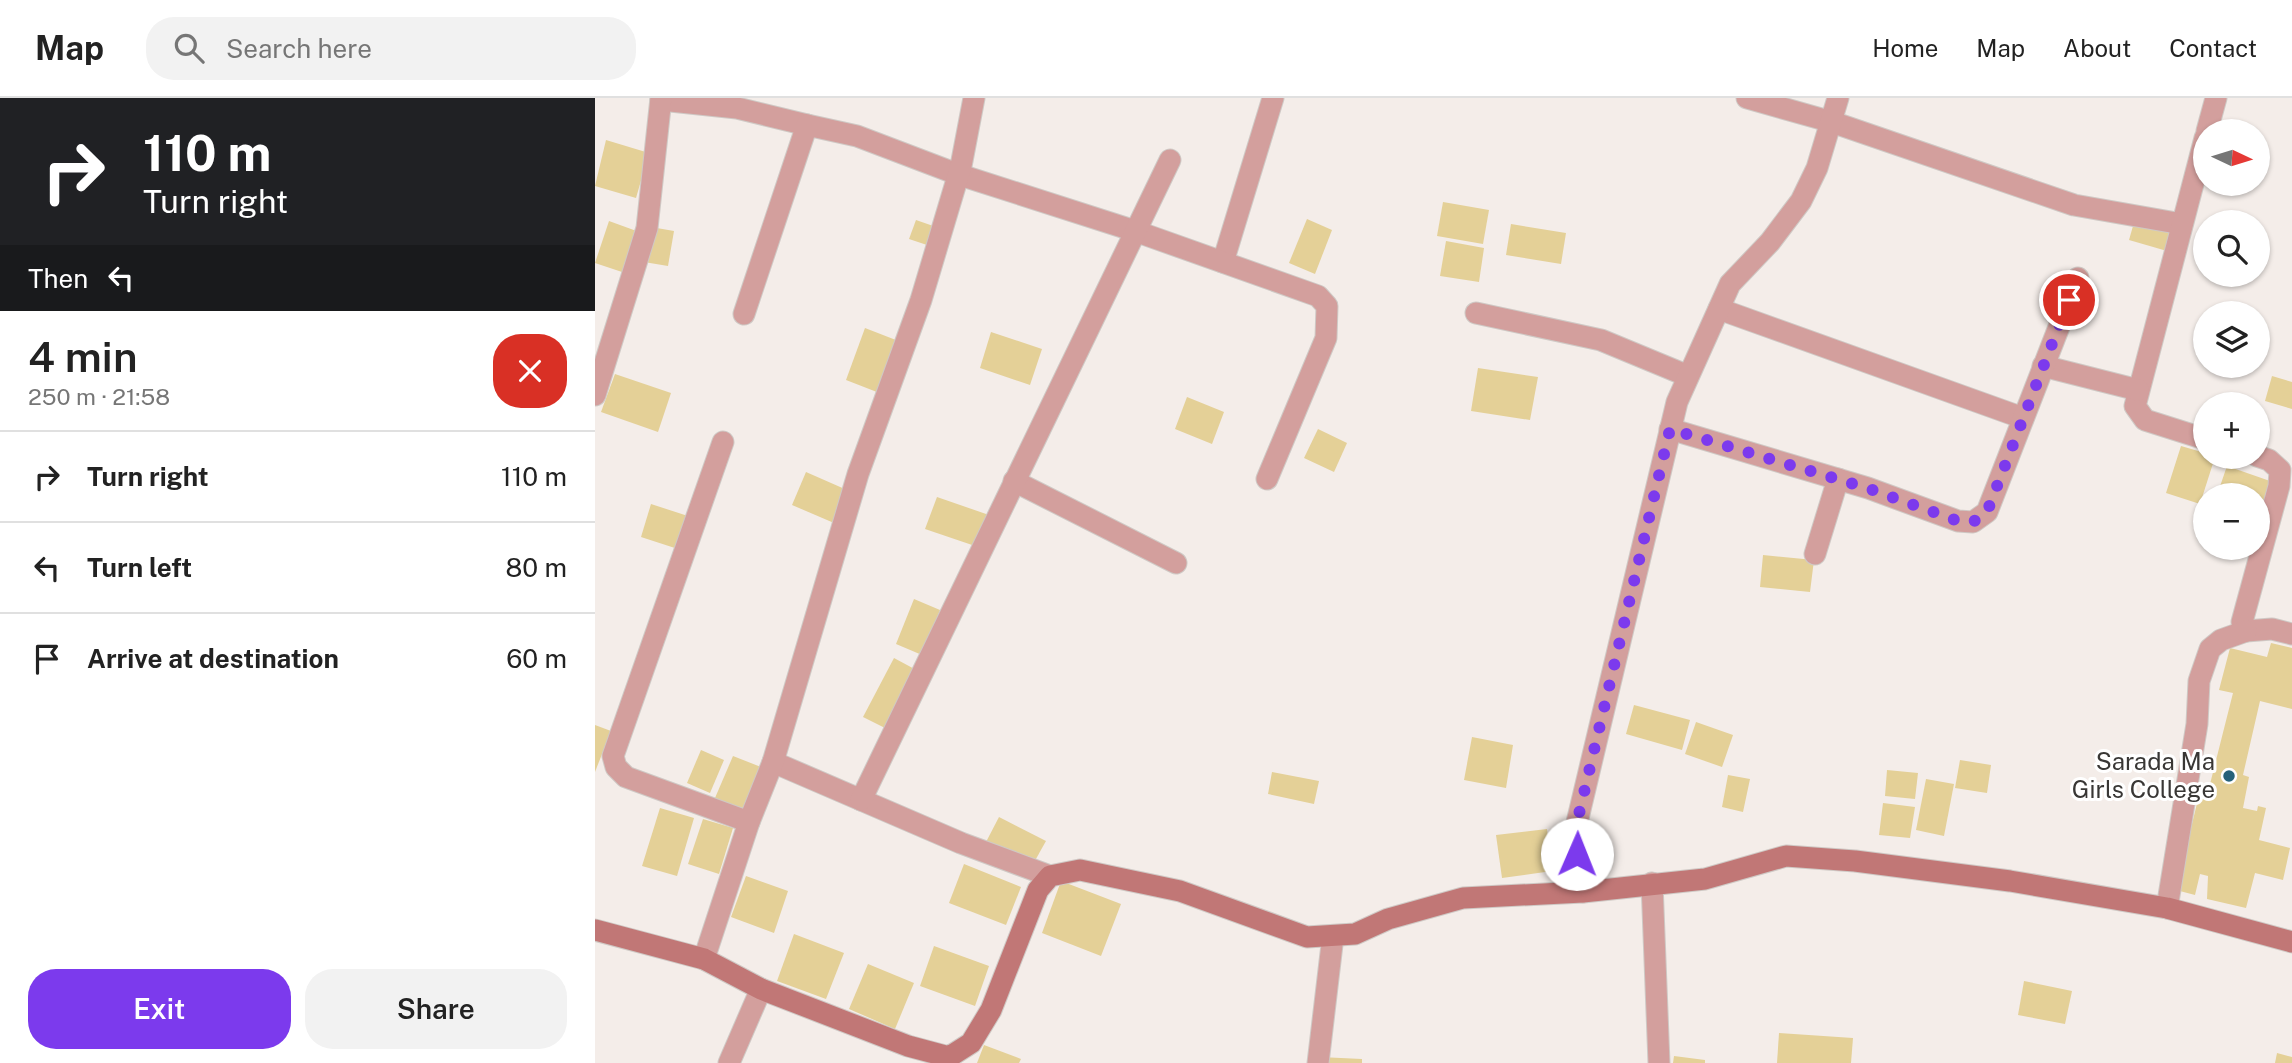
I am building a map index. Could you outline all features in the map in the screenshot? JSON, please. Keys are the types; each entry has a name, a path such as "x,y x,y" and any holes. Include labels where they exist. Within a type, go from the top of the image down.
{"street":[{"path":"704,959 749,822 773,762 854,487 921,300 957,174 974,98"},
{"path":"1223,262 1273,98"},
{"path":"1748,98 1832,122 2074,205 2182,224"},
{"path":"1583,892 1574,835 1677,402 1730,284 1770,242 1801,201 1832,122 1838,98"},
{"path":"2210,119 2215,98"},
{"path":"595,395 647,228 661,99 737,108 857,136 957,174 1135,231 1318,296 1327,306 1326,338 1267,479"},
{"path":"744,314 807,125"},
{"path":"861,800 1170,160"},
{"path":"2193,183 2135,405 2138,414 2145,420 2193,435"},
{"path":"1670,429 1838,479 1958,521 1973,522 1987,512 2078,278"},
{"path":"1719,309 2023,418"},
{"path":"1476,313 1601,340 1688,376"},
{"path":"2043,366 2138,390"},
{"path":"723,442 613,756 616,767 626,776 749,822"},
{"path":"2246,631 2242,622 2244,608 2279,486 2280,470 2270,461"},
{"path":"1815,554 1838,479"},
{"path":"1014,481 1176,563"},
{"path":"2167,908 2197,724 2199,681 2210,649 2221,640 2246,631 2271,629 2292,634"},
{"path":"773,762 961,844 1051,876 1080,870 1180,891 1307,937 1355,934 1388,919 1463,898 1583,892 1705,879 1786,856 1855,861 1998,879 2167,908 2292,942"},
{"path":"595,930 704,959 761,989 948,1060 971,1043 991,1010 1038,890 1051,876"},
{"path":"1652,883 1659,1063"},
{"path":"1318,1063 1333,936"},
{"path":"729,1063 761,989"}],"building":[{"path":"606,140 649,153 636,198 595,186"},
{"path":"1443,202 1489,210 1483,244 1437,236"},
{"path":"1307,219 1332,230 1315,274 1289,263"},
{"path":"2135,219 2173,230 2167,251 2129,240"},
{"path":"916,220 939,228 933,247 909,239"},
{"path":"609,221 642,233 628,274 595,263"},
{"path":"1511,224 1566,233 1561,264 1506,255"},
{"path":"651,227 674,231 668,266 644,262"},
{"path":"1446,241 1484,248 1479,282 1440,276"},
{"path":"865,328 901,342 882,394 846,380"},
{"path":"991,332 1042,349 1030,385 980,368"},
{"path":"1478,368 1538,377 1530,420 1471,411"},
{"path":"615,374 671,393 658,432 601,412"},
{"path":"2272,376 2292,382 2292,409 2270,402 2270,392 2268,392"},
{"path":"1187,397 1224,412 1212,444 1175,429"},
{"path":"1318,429 1347,443 1334,472 1304,458"},
{"path":"2181,446 2193,450 2193,469 2211,469 2207,483 2193,483 2193,502 2166,493"},
{"path":"2226,469 2236,469 2270,481 2269,483 2221,483"},
{"path":"806,472 847,490 834,523 792,505"},
{"path":"937,497 989,515 978,547 925,529"},
{"path":"651,504 691,517 681,550 641,537"},
{"path":"1763,555 1814,560 1810,592 1760,587"},
{"path":"914,599 940,610 922,655 896,644"},
{"name":"Sarada Ma Girls College","path":"2271,643 2292,648 2292,709 2260,701 2243,775 2249,777 2243,808 2257,811 2258,806 2266,808 2259,840 2290,848 2283,880 2255,873 2246,908 2207,899 2208,876 2200,874 2195,895 2176,890 2200,791 2208,792 2233,693 2219,690 2230,648 2267,657"},
{"path":"894,658 920,672 889,730 863,717"},
{"path":"1634,705 1690,720 1682,750 1626,734"},
{"path":"1696,722 1733,735 1722,767 1685,754"},
{"path":"595,725 611,731 595,772"},
{"path":"1472,737 1513,745 1506,788 1464,780"},
{"path":"701,750 724,760 710,793 687,783"},
{"path":"733,756 761,767 743,810 715,798"},
{"path":"1960,760 1991,765 1987,793 1955,788"},
{"path":"1887,770 1918,773 1915,799 1885,796"},
{"path":"1272,772 1319,781 1314,804 1268,794"},
{"path":"1728,775 1750,779 1743,812 1722,807"},
{"path":"1926,779 1954,784 1944,836 1916,830"},
{"path":"1883,803 1915,807 1910,838 1879,835"},
{"path":"660,808 694,818 677,876 642,866"},
{"path":"999,817 1046,841 1032,866 986,842"},
{"path":"703,819 733,828 719,874 688,864"},
{"path":"1547,829 1552,871 1502,878 1496,835"},
{"path":"964,864 1021,887 1006,925 949,903"},
{"path":"746,876 788,891 774,933 731,917"},
{"path":"1061,881 1121,904 1101,956 1042,933"},
{"path":"794,934 844,953 826,999 777,981"},
{"path":"934,946 989,966 975,1006 920,986"},
{"path":"868,964 914,983 895,1029 849,1009"},
{"path":"2024,981 2072,991 2065,1024 2018,1015"},
{"path":"1779,1033 1853,1038 1851,1063 1777,1063"},
{"path":"984,1045 1021,1059 1019,1063 977,1063"},
{"path":"2277,1053 2292,1057 2292,1063 2275,1063"},
{"path":"1674,1056 1705,1060 1705,1063 1673,1063"},
{"path":"1320,1057 1362,1059 1362,1063 1320,1063"}],"place":[{"name":"Sarada Ma Girls College","path":"2229,776"}],"route":[{"path":"1577,854 1574,835 1670,429 1867,488 1958,521 1973,522 1987,512 2069,300"}]}
